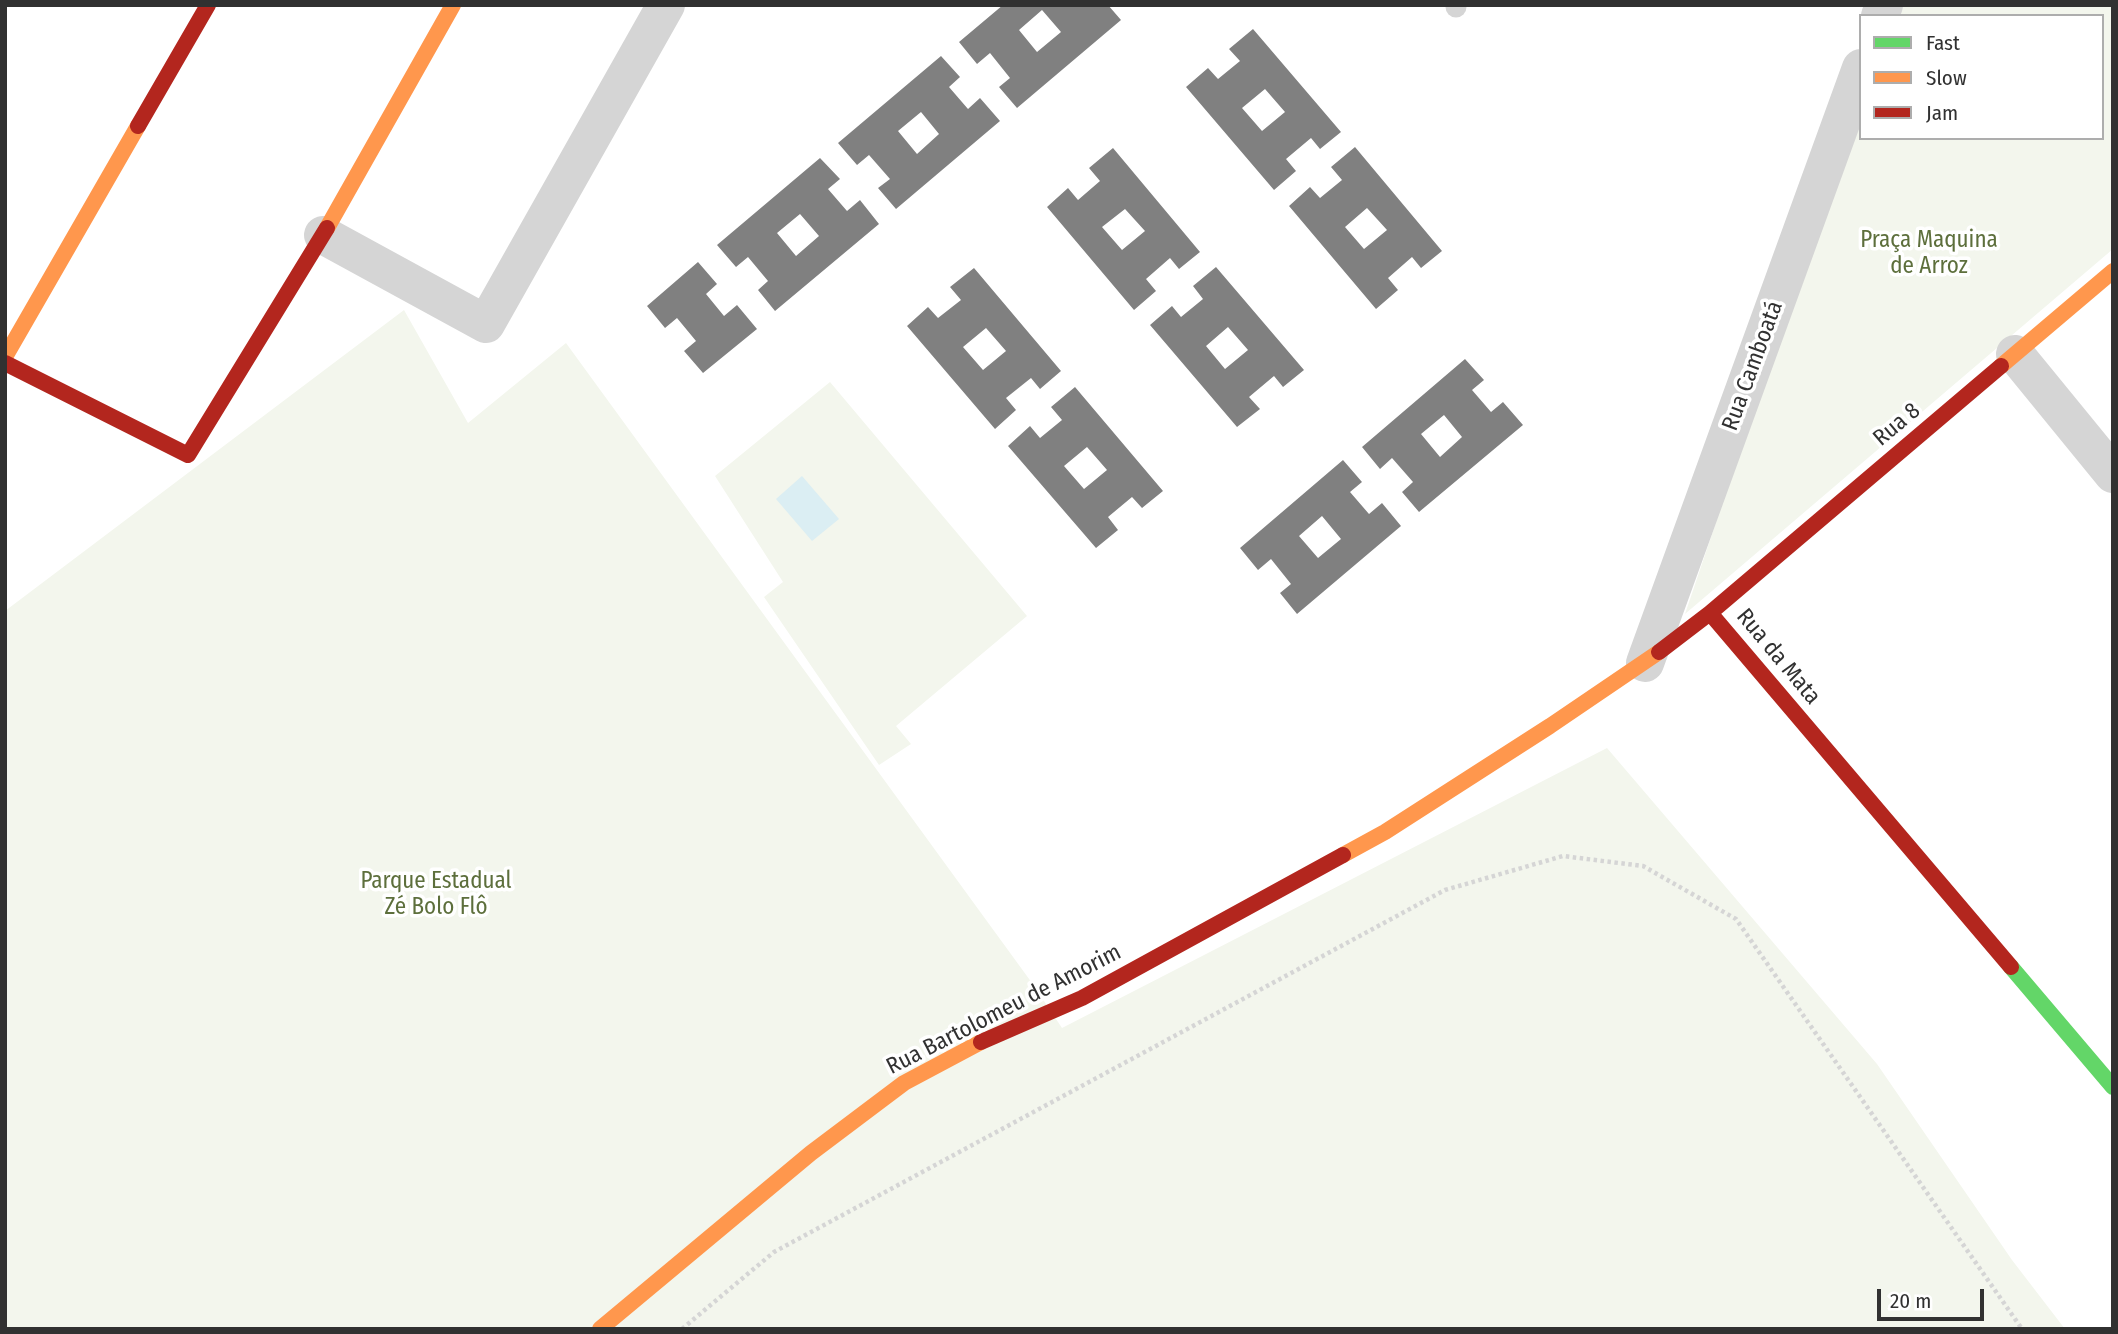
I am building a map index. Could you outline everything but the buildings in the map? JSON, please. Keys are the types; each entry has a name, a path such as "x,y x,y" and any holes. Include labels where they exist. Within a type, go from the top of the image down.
{"street":[{"path":"5,357 208,5"},
{"path":"5,363 188,455 323,235 453,5"},
{"path":"323,235 486,324 666,5"},
{"name":"Rua Camboatá","path":"1645,663 1859,74"},
{"name":"Rua 8","path":"1710,613 2113,271"},
{"path":"2015,354 2113,474"},
{"name":"Rua da Mata","path":"1283,889 1385,832 1550,726 1645,663 1710,613 2113,1087"},
{"name":"Rua Bartolomeu de Amorim","path":"600,1329 811,1153 904,1083 993,1036 1082,998 1283,889"}],"path":[{"path":"682,1329 774,1252 1445,890 1563,856 1643,866 1736,919 2022,1329"}],"green space":[{"name":"Praça Maquina de Arroz","path":"1890,5 2113,5 2113,249 1685,614 1859,99 1859,140 2104,140 2104,14 1888,14"},
{"name":"Parque Estadual Zé Bolo Flô","path":"404,310 468,423 566,343 1062,1028 1607,748 1877,1064 2012,1260 2065,1329 5,1329 5,611"},
{"path":"830,382 1027,616 896,726 911,744 879,765 764,597 783,582 715,476"}],"shaded area":[{"path":"802,476 839,519 812,541 776,499"}],"traffic: fast":[{"path":"2011,967 2113,1087"}],"traffic: slow":[{"path":"327,228 453,5"},
{"path":"5,357 138,126"},
{"path":"2001,366 2113,271"},
{"path":"1343,855 1385,832 1659,652"},
{"path":"600,1329 811,1153 904,1083 981,1042"}],"traffic: jam":[{"path":"138,126 208,5"},
{"path":"5,363 188,455 327,228"},
{"path":"1659,652 1710,613 2001,366"},
{"path":"1710,613 2011,967"},
{"path":"981,1042 1082,998 1343,855"}]}
